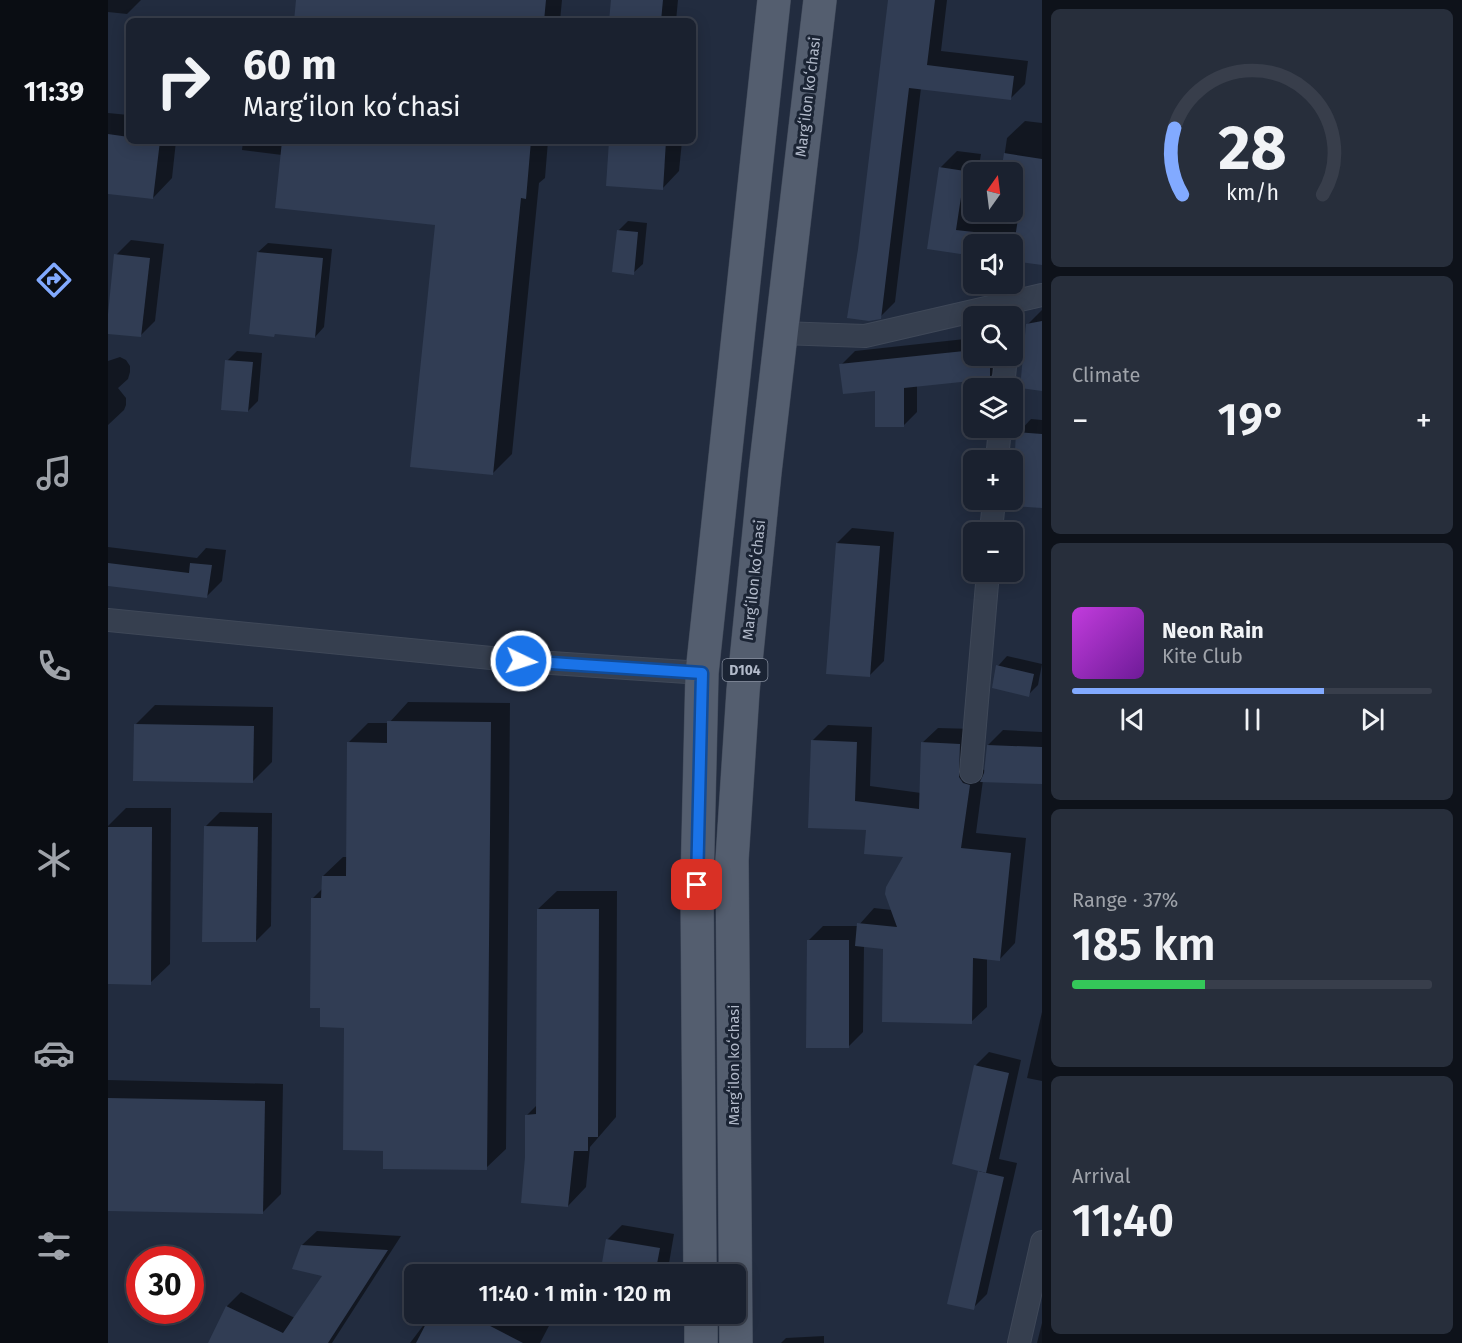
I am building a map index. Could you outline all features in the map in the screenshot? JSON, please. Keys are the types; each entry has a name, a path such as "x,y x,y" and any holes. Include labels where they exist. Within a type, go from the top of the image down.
{"main road":[{"name":"D104","path":"700,1264 697,885 702,673 774,0"},
{"name":"Margʻilon koʻchasi","path":"736,1343 732,860 743,691 781,333 820,0"},
{"path":"701,1324 701,1343"}],"street":[{"path":"1019,306 1042,295"},
{"path":"781,333 865,336 963,318"},
{"path":"971,772 987,582"},
{"path":"108,620 521,661 702,673"},
{"path":"1019,1343 1042,1242"}],"building":[{"path":"296,0 546,0 544,18 294,18"},
{"path":"611,0 663,0 661,18 609,18"},
{"path":"888,0 935,0 927,65 1014,76 1011,100 909,88 881,319 869,321 847,318 858,249"},
{"path":"108,134 126,137 126,144 160,144 153,199 108,194"},
{"path":"282,144 531,144 526,199 521,198 493,475 410,467 435,225 275,208"},
{"path":"609,144 666,144 663,190 606,186"},
{"path":"1004,153 1042,159 1042,265 1023,262 1023,234 1016,234 1017,222 1023,222 1023,162 1003,162"},
{"path":"939,167 963,171 956,230 974,232 974,234 963,234 963,254 927,249"},
{"path":"617,230 638,232 634,275 612,272"},
{"path":"257,252 323,258 315,338 249,334"},
{"path":"114,254 150,258 141,337 108,334"},
{"path":"1042,321 1042,391 1023,388 1023,378 1021,378 1026,324"},
{"path":"963,351 963,366 990,366 990,378 963,378 963,382 904,388 904,427 875,427 875,391 843,394 839,364"},
{"path":"225,360 253,362 248,412 221,410"},
{"path":"1023,433 1042,434 1042,508 1023,507 1023,450 1015,450 1016,438 1023,438"},
{"path":"836,543 880,546 870,677 826,674"},
{"path":"108,563 189,573 190,563 212,565 207,598 108,586"},
{"path":"996,665 1034,674 1029,697 992,688"},
{"path":"387,721 491,722 487,1170 383,1169 383,1151 343,1150 344,1028 320,1027 320,1008 310,1008 311,898 321,898 322,876 346,876 347,742 387,743"},
{"path":"134,724 254,726 253,783 133,781"},
{"path":"811,740 857,742 855,801 919,809 921,742 960,744 959,777 963,783 970,785 961,848 1011,853 1000,961 973,958 972,1024 882,1022 883,949 855,946 857,923 897,927 885,894 886,887 903,857 864,854 866,830 808,828"},
{"path":"987,745 1042,747 1042,784 980,782 984,773"},
{"path":"204,826 258,827 256,942 202,942"},
{"path":"108,827 152,827 151,985 108,984"},
{"path":"537,909 599,909 598,1137 588,1137 588,1151 574,1151 568,1207 521,1203 525,1157 525,1115 536,1114"},
{"path":"807,940 849,940 849,1048 806,1048"},
{"path":"974,1065 1009,1073 986,1173 952,1164"},
{"path":"108,1098 265,1101 263,1214 108,1211"},
{"path":"978,1171 1004,1177 974,1310 947,1304"},
{"path":"606,1239 660,1248 657,1264 602,1264"},
{"path":"301,1245 388,1250 328,1343 208,1343 226,1306 283,1333 322,1276 292,1269"},
{"path":"426,1324 486,1324 523,1343 416,1343"}],"route":[{"path":"521,661 702,673 697,885"}]}
